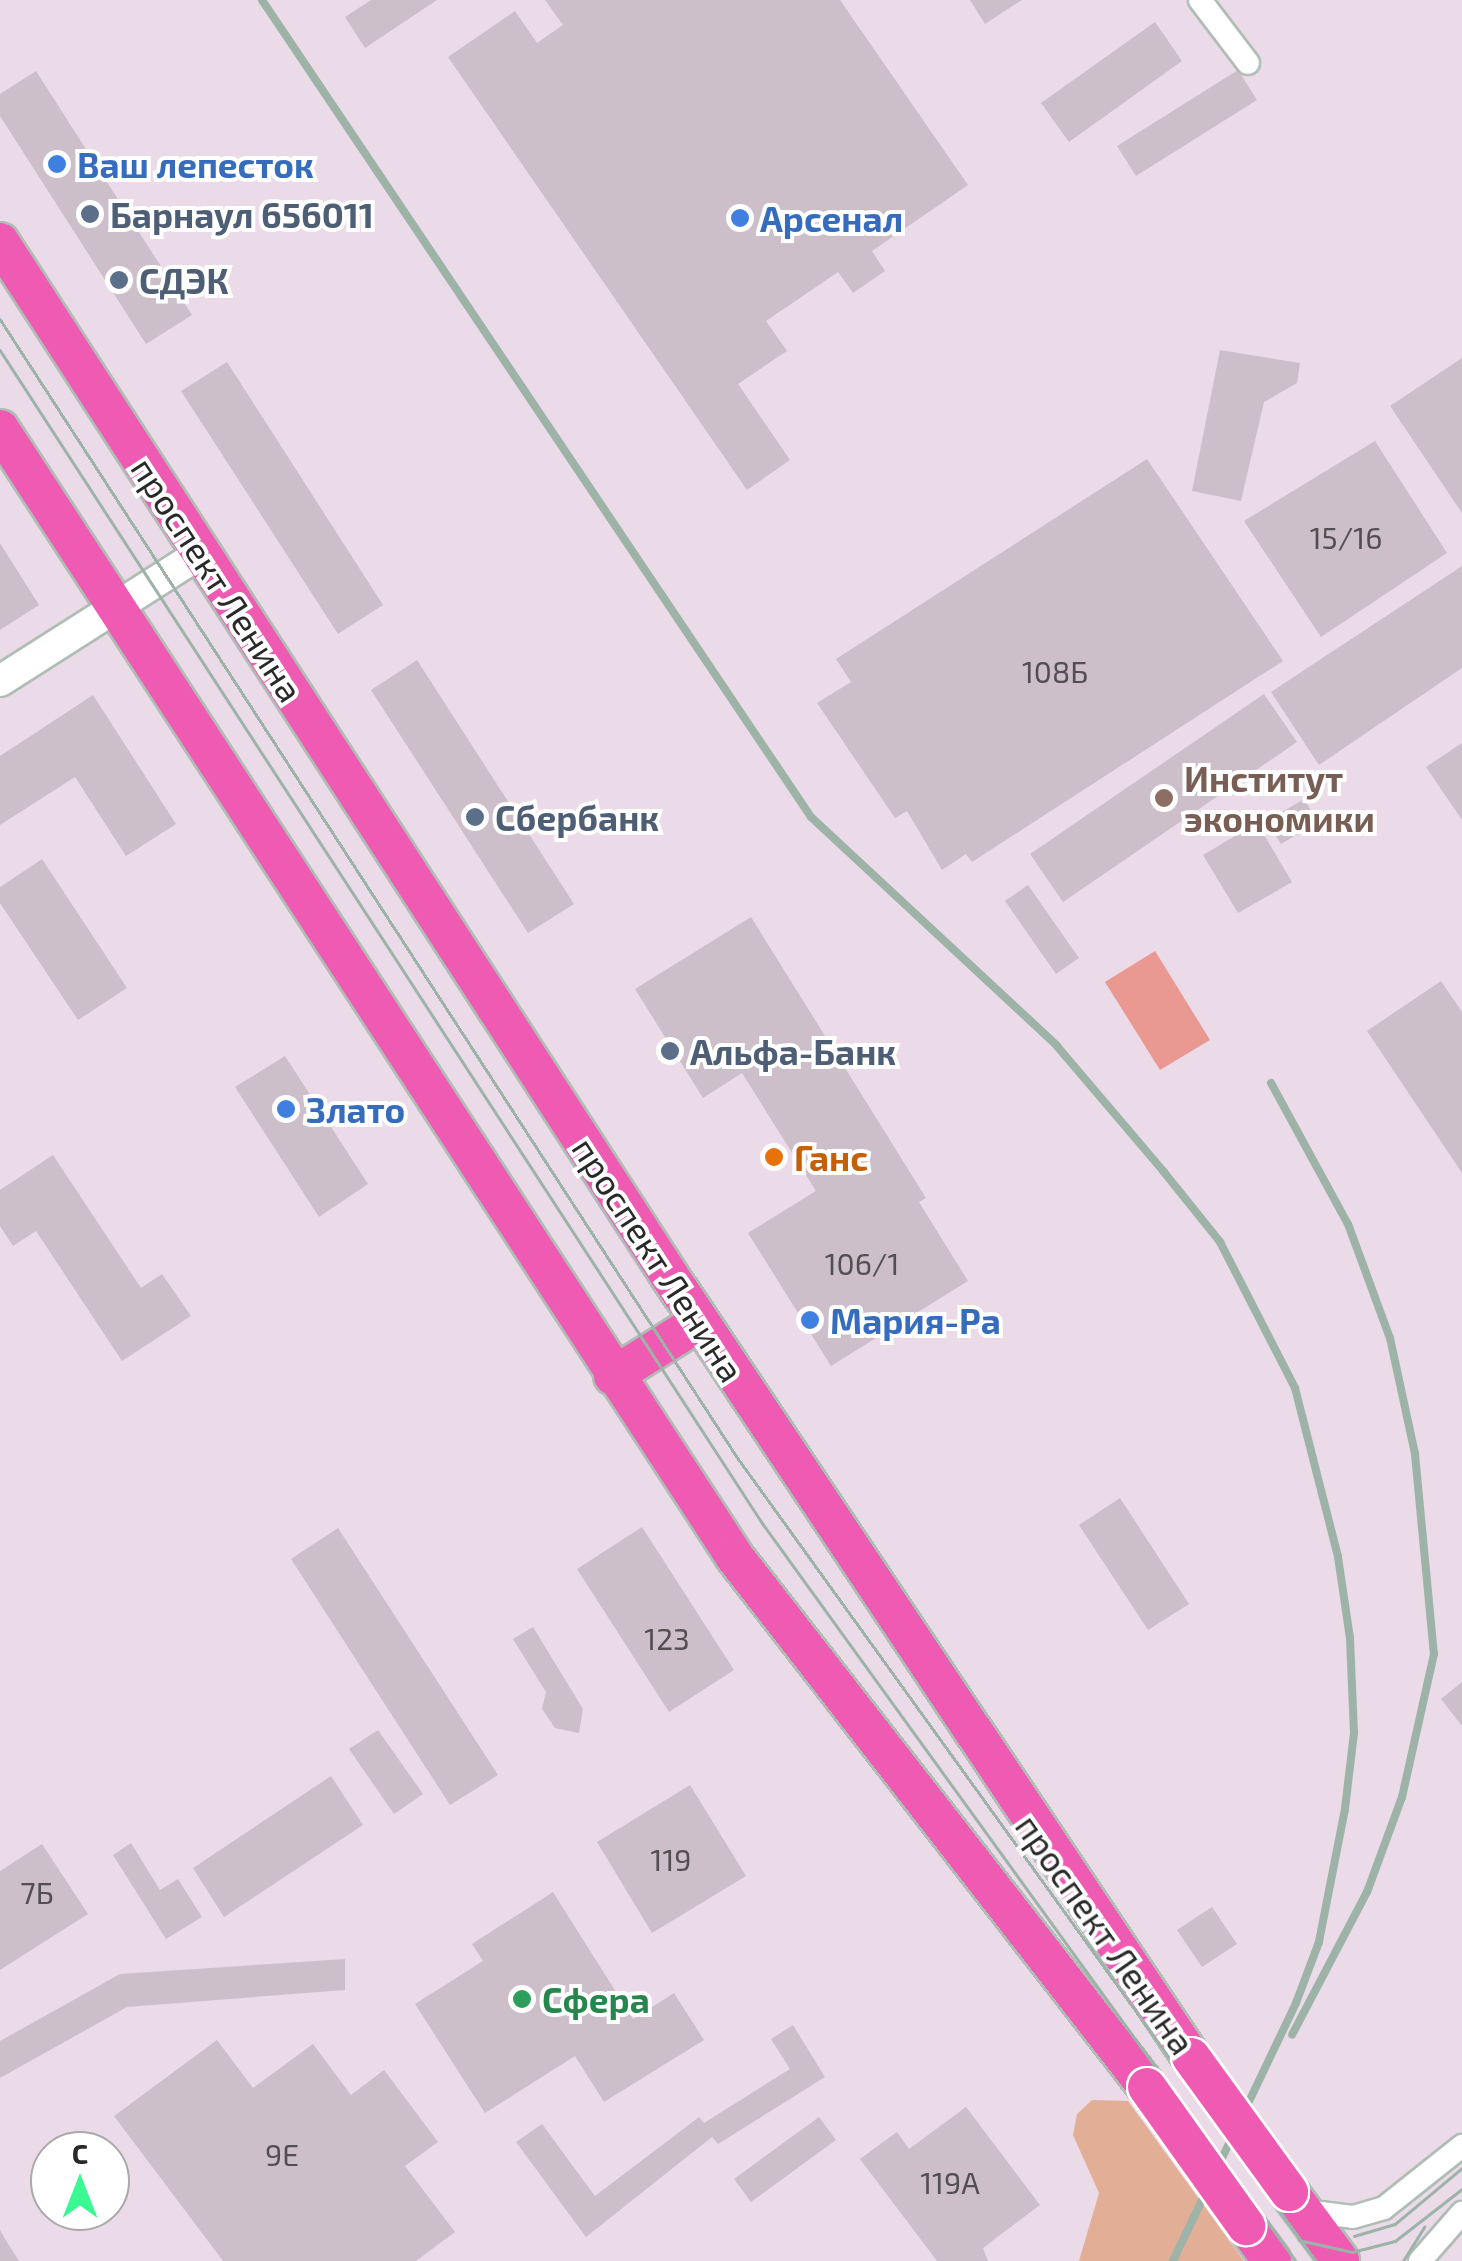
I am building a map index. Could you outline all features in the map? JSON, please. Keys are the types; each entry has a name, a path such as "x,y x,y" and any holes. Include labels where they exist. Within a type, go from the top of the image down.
{"main road":[{"name":"проспект Ленина","path":"0,242 699,1322 1191,2057 1340,2261"},
{"name":"проспект Ленина","path":"0,429 613,1376 844,1706 1146,2087 1272,2261"},
{"path":"613,1376 699,1322"}],"street":[{"path":"1200,0 1248,63"},
{"path":"0,681 201,553"},
{"path":"1296,2201 1353,2217 1384,2208 1462,2146"},
{"path":"1420,2261 1462,2212"}],"shaded area":[{"path":"1155,951 1210,1040 1160,1070 1105,982"},
{"path":"1092,2100 1128,2101 1244,2261 1079,2261 1099,2193 1073,2135 1077,2114"}],"building":[{"path":"371,0 437,0 365,48 345,17"},
{"name":"Арсенал","path":"545,0 840,0 968,185 872,251 885,271 853,293 838,272 766,321 787,351 738,384 790,460 747,490 448,57 515,11 537,43 563,25"},
{"path":"970,0 1022,0 985,24"},
{"path":"1155,22 1182,61 1069,142 1041,103"},
{"path":"1238,70 1257,100 1136,176 1117,146"},
{"path":"36,71 192,315 146,344 0,116 0,94"},
{"path":"1220,350 1300,363 1297,383 1264,402 1241,501 1192,491"},
{"path":"1462,358 1462,513 1390,406"},
{"path":"227,362 383,605 338,634 181,391"},
{"path":"1375,441 1447,553 1321,637 1244,521"},
{"path":"1147,459 1283,661 972,862 966,854 942,870 907,811 895,818 817,703 851,682 836,659"},
{"path":"0,543 39,605 0,630"},
{"path":"1462,566 1462,668 1319,765 1271,692"},
{"path":"417,660 574,904 528,933 371,690"},
{"name":"Институт экономики","path":"1264,694 1297,742 1063,902 1030,854"},
{"path":"93,695 176,824 126,856 75,777 0,825 0,756"},
{"path":"1462,743 1462,820 1426,767"},
{"path":"1304,799 1318,822 1281,844 1267,821"},
{"path":"1257,823 1292,882 1238,913 1203,855"},
{"path":"42,859 127,988 78,1020 0,903 0,887"},
{"path":"1028,885 1079,958 1056,974 1005,901"},
{"path":"751,917 926,1198 919,1202 968,1281 831,1366 748,1233 816,1191 742,1073 703,1098 635,989"},
{"path":"1441,981 1462,1012 1462,1173 1367,1031"},
{"path":"285,1056 368,1184 319,1217 235,1087"},
{"path":"53,1155 141,1288 162,1274 191,1316 122,1361 36,1231 13,1246 0,1226 0,1190"},
{"path":"1120,1498 1189,1604 1148,1630 1079,1525"},
{"path":"642,1527 734,1670 669,1712 577,1569"},
{"path":"338,1528 498,1775 450,1805 291,1559"},
{"path":"533,1627 583,1709 579,1733 555,1728 542,1709 546,1692 513,1639"},
{"path":"1462,1682 1462,1726 1441,1699"},
{"path":"378,1730 423,1794 394,1814 349,1749"},
{"path":"331,1776 363,1825 224,1917 193,1868"},
{"path":"690,1785 746,1876 652,1933 597,1842"},
{"path":"131,1843 160,1890 178,1879 202,1917 166,1939 113,1855"},
{"path":"42,1844 88,1914 0,1970 0,1871"},
{"name":"Сфера","path":"553,1892 633,2019 674,1993 704,2040 604,2102 575,2056 485,2113 415,2004 483,1961 472,1944"},
{"path":"1212,1907 1237,1944 1202,1967 1177,1930"},
{"path":"345,1959 345,1990 127,2007 0,2078 0,2041 120,1974"},
{"path":"793,2025 825,2077 718,2144 712,2137 586,2237 516,2142 542,2124 595,2196 699,2117 704,2123 790,2069 771,2039"},
{"path":"217,2040 253,2088 313,2044 351,2095 384,2070 438,2142 405,2166 455,2232 416,2261 223,2261 130,2137 130,2131 125,2131 114,2116"},
{"path":"966,2107 1040,2205 983,2248 988,2261 937,2261 860,2159 897,2132 909,2149"},
{"path":"819,2117 836,2140 751,2202 734,2179"},
{"path":"0,2230 7,2242 19,2261 0,2261"}],"tram line":[{"path":"0,319 737,1457 1316,2261"},
{"path":"0,350 763,1524 1296,2261"},
{"path":"1354,2236 1395,2224 1462,2168"},
{"path":"1299,2240 1352,2252 1395,2241 1462,2189"},
{"path":"1403,2261 1424,2227"}],"railway":[{"path":"262,0 811,817 1056,1045 1164,1172 1220,1242 1295,1388 1338,1557 1350,1638 1354,1733 1345,1809 1319,1942 1296,2003 1173,2261"},
{"path":"1271,1083 1348,1224 1390,1338 1415,1454 1434,1654 1402,1797 1367,1892 1292,2035"}],"place":[{"name":"Ваш лепесток","path":"57,164"},
{"name":"Барнаул 656011","path":"90,214"},
{"name":"Арсенал","path":"740,218"},
{"name":"СДЭК","path":"119,280"},
{"name":"Институт экономики","path":"1164,798"},
{"name":"Сбербанк","path":"475,817"},
{"name":"Альфа-Банк","path":"670,1051"},
{"name":"Злато","path":"286,1109"},
{"name":"Ганс","path":"774,1157"},
{"name":"Мария-Ра","path":"810,1320"},
{"name":"Сфера","path":"522,1999"}]}
